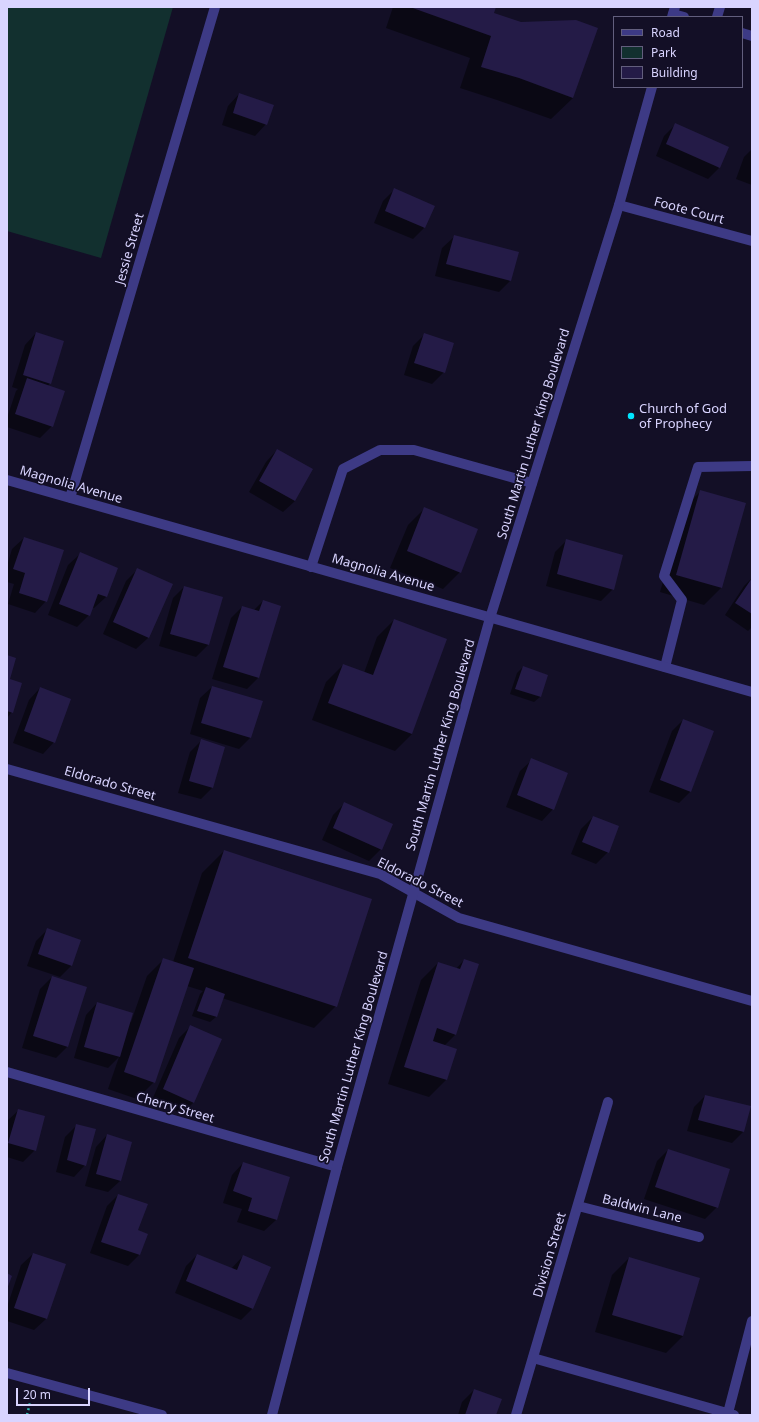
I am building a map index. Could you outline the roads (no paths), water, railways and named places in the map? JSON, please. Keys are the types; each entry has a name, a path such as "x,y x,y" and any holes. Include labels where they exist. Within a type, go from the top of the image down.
{"street":[{"name":"Jessie Street","path":"70,498 215,7"},
{"name":"South Martin Luther King Boulevard","path":"272,1415 337,1167 490,618 619,205 652,88"},
{"name":"Foote Court","path":"619,205 752,241"},
{"path":"311,567 343,469 380,450 414,450 532,483"},
{"path":"665,667 682,600 664,576 698,467 752,466"},
{"name":"Magnolia Avenue","path":"7,480 752,692"},
{"name":"Eldorado Street","path":"7,769 380,874 459,918 752,1001"},
{"name":"Cherry Street","path":"7,1072 337,1167"},
{"name":"Division Street","path":"516,1415 608,1102"},
{"name":"Baldwin Lane","path":"578,1206 699,1237"},
{"path":"533,1358 731,1414 752,1321"},
{"path":"7,1372 162,1415"}],"place":[{"name":"Church of God of Prophecy","path":"631,416"}]}
